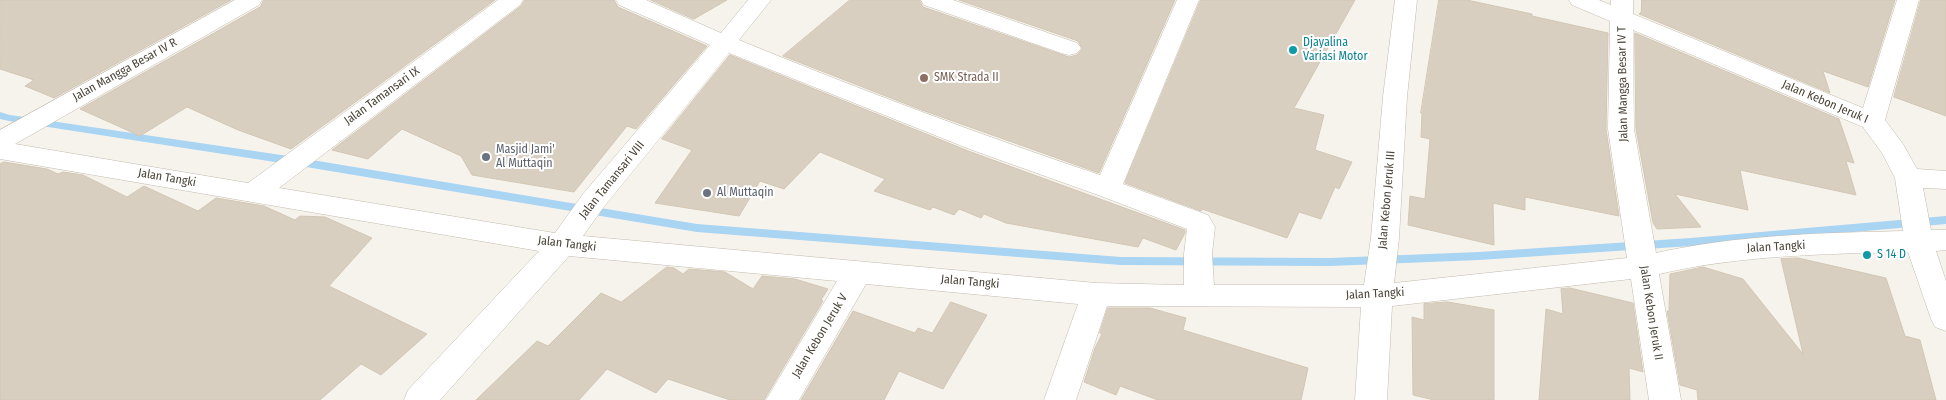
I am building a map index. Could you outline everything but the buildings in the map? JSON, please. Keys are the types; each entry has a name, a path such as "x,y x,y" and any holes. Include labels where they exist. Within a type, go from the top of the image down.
{"street":[{"name":"Jalan Mangga Besar IV R","path":"0,140 251,0"},
{"name":"Jalan Tamansari IX","path":"263,184 512,0"},
{"path":"627,0 725,43 981,144 1108,188 1198,222 1201,227 1198,254 1198,291"},
{"name":"Jalan Tamansari VIII","path":"420,400 578,223 760,0"},
{"path":"932,0 1069,48"},
{"path":"1108,188 1188,0"},
{"name":"Jalan Kebon Jeruk III","path":"1371,400 1378,288 1385,238 1395,96 1406,0"},
{"name":"Jalan Kebon Jeruk I","path":"1580,0 1622,8 1872,121 1894,150 1909,185 1927,238 1929,275 1946,319"},
{"path":"1872,121 1908,0"},
{"name":"Jalan Mangga Besar IV T","path":"1622,8 1621,129 1637,226"},
{"name":"Jalan Tangki","path":"0,150 578,223 858,272 1096,294 1378,288 1643,264 1750,248 1927,238"},
{"path":"1909,185 1946,180"},
{"name":"Jalan Kebon Jeruk II","path":"1637,226 1665,400"},
{"name":"Jalan Kebon Jeruk V","path":"782,400 858,272"},
{"path":"1060,400 1096,294"}],"waterway":[{"path":"0,115 9,118 288,160 697,228 1121,261 1330,262 1479,256 1691,242 1946,220"}],"place":[{"name":"Djayalina Variasi Motor","path":"1293,50"},
{"name":"SMK Strada II","path":"924,78"},
{"name":"Masjid Jami' Al Muttaqin","path":"486,157"},
{"name":"Al Muttaqin","path":"707,193"},
{"name":"S 14 D","path":"1867,255"}]}
